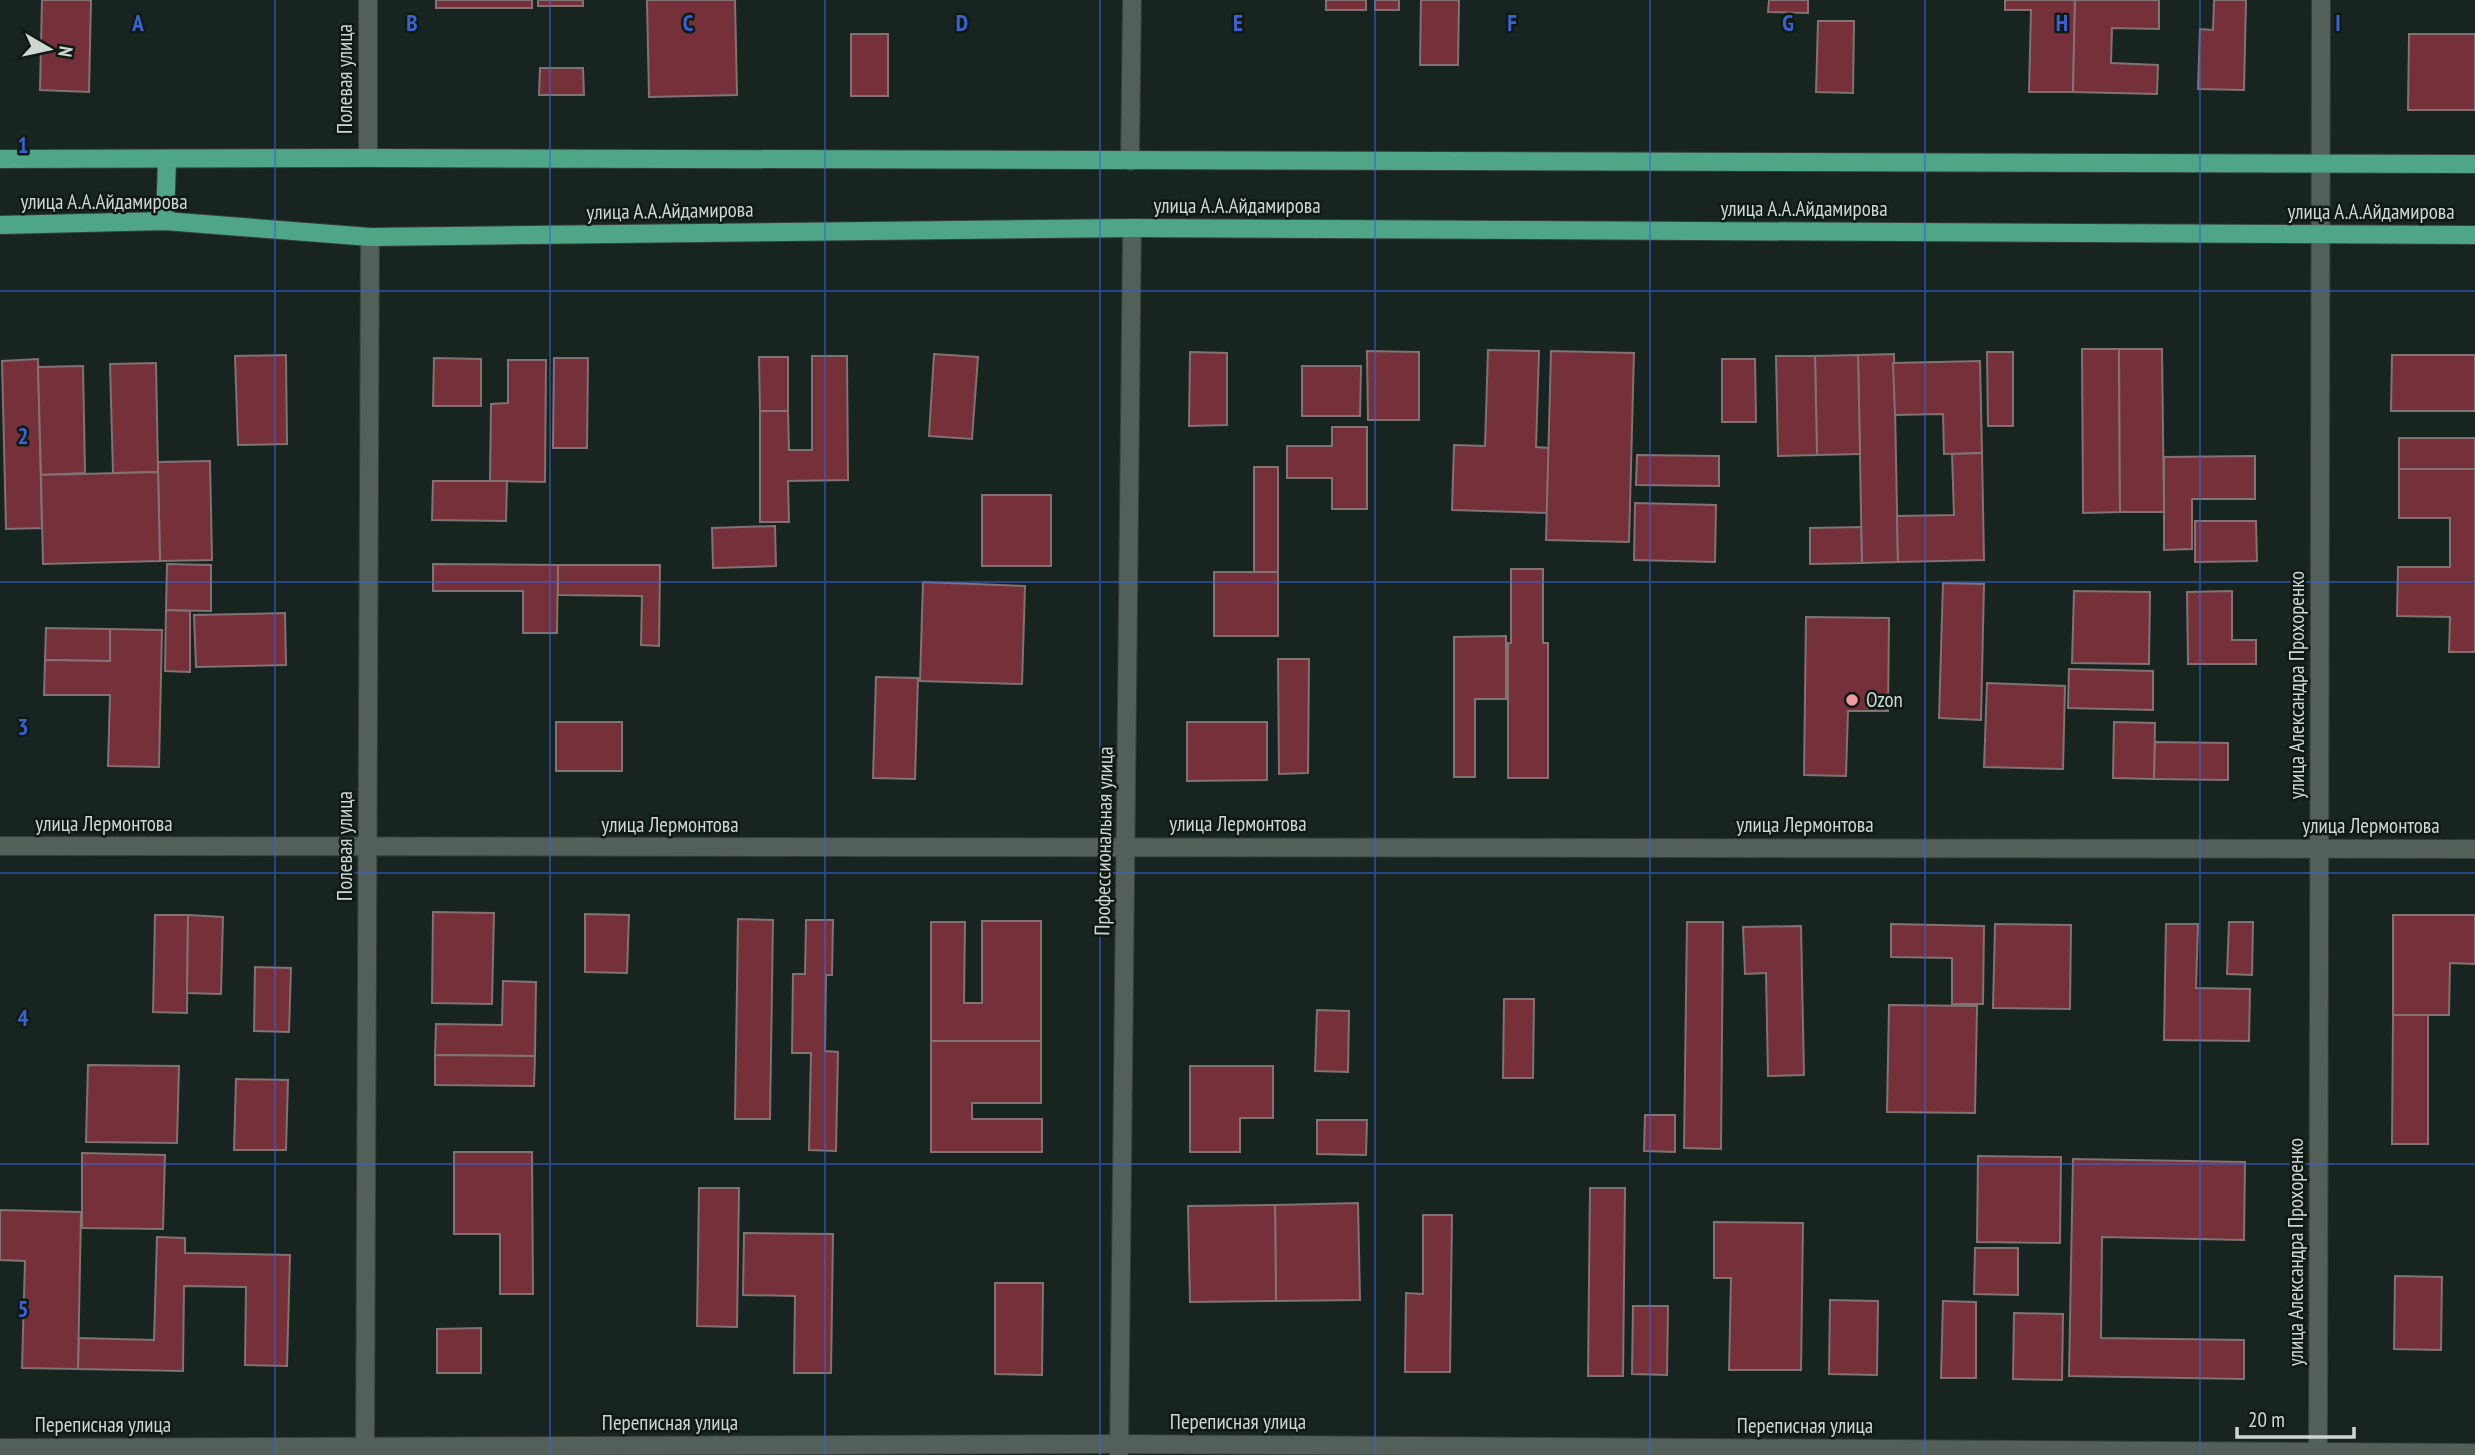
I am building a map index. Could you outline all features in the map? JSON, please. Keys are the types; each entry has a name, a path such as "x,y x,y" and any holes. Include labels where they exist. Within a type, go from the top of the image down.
{"main road":[{"name":"улица А.А.Айдамирова","path":"0,159 2475,164"},
{"path":"165,221 167,160"},
{"name":"улица А.А.Айдамирова","path":"0,225 165,221 370,237 1132,228 2475,235"}],"street":[{"name":"Полевая улица","path":"368,0 368,158"},
{"path":"1130,160 1132,0"},
{"name":"улица Александра Прохоренко","path":"2318,1454 2321,0"},
{"name":"Профессиональная улица","path":"1119,1449 1132,228"},
{"name":"Полевая улица","path":"365,1451 370,237"},
{"name":"улица Лермонтова","path":"0,846 2475,849"},
{"name":"Переписная улица","path":"0,1448 365,1451 1119,1449 2475,1453"}],"building":[{"path":"42,0 91,0 89,92 40,90"},
{"path":"436,0 532,0 532,8 436,8"},
{"path":"538,0 583,0 583,6 538,6"},
{"path":"647,0 735,0 737,95 649,97"},
{"path":"1326,0 1366,0 1366,10 1326,10"},
{"path":"1375,0 1399,0 1399,10 1375,10"},
{"path":"1421,0 1459,0 1458,65 1420,65"},
{"path":"1769,0 1808,0 1808,13 1768,12"},
{"path":"2005,0 2075,0 2073,92 2029,92 2031,10 2005,10"},
{"path":"2075,0 2159,0 2159,29 2112,28 2111,63 2158,65 2157,94 2073,92"},
{"path":"2214,0 2246,0 2244,90 2198,89 2200,29 2213,30"},
{"path":"1818,21 1854,21 1853,93 1816,92"},
{"path":"851,34 888,34 888,96 851,96"},
{"path":"2409,34 2475,34 2475,110 2408,110"},
{"path":"540,68 583,68 584,95 539,95"},
{"path":"2082,349 2119,349 2120,512 2083,513"},
{"path":"2119,349 2162,349 2164,512 2120,512"},
{"path":"1488,350 1539,351 1536,447 1549,448 1547,513 1452,510 1454,445 1485,446"},
{"path":"1367,351 1419,352 1419,420 1368,420"},
{"path":"1551,351 1634,353 1629,542 1546,540"},
{"path":"1190,352 1227,353 1227,425 1189,426"},
{"path":"1987,352 2013,352 2013,426 1988,426"},
{"path":"934,354 978,357 972,439 929,436"},
{"path":"1894,354 1898,562 1862,563 1858,355"},
{"path":"286,355 287,444 238,445 235,356"},
{"path":"1858,355 1860,454 1817,455 1815,356"},
{"path":"2392,355 2475,355 2475,411 2391,411"},
{"path":"812,356 847,356 848,480 788,481 789,522 760,522 760,411 788,411 789,450 812,450"},
{"path":"1776,356 1815,356 1817,455 1778,456"},
{"path":"759,357 788,357 788,411 760,411"},
{"path":"434,358 481,359 481,406 433,406"},
{"path":"554,358 588,358 587,448 553,448"},
{"path":"38,359 42,528 6,529 2,361"},
{"path":"1722,359 1755,359 1756,422 1722,422"},
{"path":"508,360 546,360 545,482 490,481 491,404 508,403"},
{"path":"1980,361 1982,453 1944,454 1943,414 1895,415 1893,363"},
{"path":"156,363 158,472 113,473 110,364"},
{"path":"83,366 85,473 41,475 38,367"},
{"path":"1302,366 1361,366 1360,416 1302,416"},
{"path":"1332,427 1367,427 1367,509 1332,509 1332,478 1287,478 1287,446 1332,446"},
{"path":"2399,438 2475,438 2475,469 2399,469"},
{"path":"1982,453 1984,560 1898,562 1897,516 1954,515 1952,454"},
{"path":"1637,455 1719,456 1719,486 1636,485"},
{"path":"2255,456 2255,499 2192,499 2192,549 2164,550 2164,457"},
{"path":"210,461 212,560 160,561 158,462"},
{"path":"1254,467 1278,467 1278,572 1254,572"},
{"path":"2399,469 2475,469 2475,652 2449,652 2450,617 2397,616 2398,567 2450,567 2450,518 2399,518"},
{"path":"158,472 160,561 43,564 41,475"},
{"path":"433,481 507,481 506,521 432,520"},
{"path":"982,495 1051,495 1051,566 982,566"},
{"path":"1635,503 1716,505 1715,562 1634,560"},
{"path":"2195,521 2256,521 2257,561 2195,562"},
{"path":"775,526 776,566 713,568 712,528"},
{"path":"1861,527 1862,563 1810,564 1810,528"},
{"path":"167,564 211,565 211,611 166,610"},
{"path":"433,564 558,565 557,633 523,633 523,591 433,591"},
{"path":"558,565 660,565 659,646 641,645 642,596 558,595"},
{"path":"1511,569 1543,569 1543,643 1548,643 1548,778 1508,778"},
{"path":"1214,572 1278,572 1278,636 1214,636"},
{"path":"923,582 1025,586 1022,684 920,681"},
{"path":"1943,583 1984,584 1981,720 1939,718"},
{"path":"2074,591 2150,592 2149,664 2072,663"},
{"path":"2232,591 2232,640 2256,640 2256,664 2188,664 2187,592"},
{"path":"166,610 190,611 190,672 165,671"},
{"path":"285,613 286,665 196,667 194,615"},
{"path":"1806,617 1889,618 1888,711 1848,711 1846,776 1804,775"},
{"path":"46,628 110,629 110,661 45,660"},
{"path":"110,629 162,630 159,767 108,766 110,695 44,695 45,660 110,661"},
{"path":"1506,636 1506,699 1475,699 1475,777 1454,777 1454,637"},
{"path":"1278,659 1309,659 1308,773 1279,774"},
{"path":"2069,669 2153,671 2153,710 2068,708"},
{"path":"876,677 918,678 915,779 873,778"},
{"path":"1987,683 2065,686 2063,769 1984,767"},
{"path":"556,722 622,722 622,771 556,771"},
{"path":"1187,722 1267,722 1267,780 1187,781"},
{"path":"2114,722 2155,723 2154,779 2113,778"},
{"path":"2155,742 2228,743 2228,780 2154,779"},
{"path":"433,912 494,913 492,1004 432,1003"},
{"path":"585,914 629,915 627,973 585,972"},
{"path":"155,915 188,915 187,1013 153,1012"},
{"path":"188,915 223,917 221,994 187,993"},
{"path":"2393,915 2475,915 2475,964 2450,963 2449,1015 2393,1015"},
{"path":"738,919 773,920 770,1119 735,1119"},
{"path":"806,920 833,920 832,975 826,975 825,1051 838,1052 836,1151 809,1150 811,1053 792,1053 793,974 805,974"},
{"path":"982,921 1041,921 1041,1041 931,1041 931,922 965,922 964,1003 982,1003"},
{"path":"1687,922 1723,922 1721,1149 1684,1148"},
{"path":"2229,922 2253,922 2252,975 2227,974"},
{"path":"1891,924 1984,926 1983,1004 1952,1004 1952,958 1891,957"},
{"path":"1995,924 2071,925 2070,1009 1993,1008"},
{"path":"2166,924 2198,924 2196,988 2250,989 2249,1041 2164,1040"},
{"path":"1801,926 1804,1075 1768,1076 1766,973 1745,974 1743,927"},
{"path":"255,967 291,968 289,1032 254,1031"},
{"path":"503,981 536,982 535,1056 435,1055 436,1024 502,1025"},
{"path":"1504,999 1534,999 1533,1078 1503,1078"},
{"path":"1889,1005 1977,1006 1975,1113 1887,1112"},
{"path":"1317,1010 1349,1011 1348,1072 1315,1071"},
{"path":"2393,1015 2428,1015 2428,1144 2392,1144"},
{"path":"931,1041 1041,1041 1041,1103 972,1103 972,1119 1042,1119 1042,1152 931,1152"},
{"path":"435,1055 535,1056 534,1086 435,1085"},
{"path":"88,1065 179,1066 177,1143 86,1142"},
{"path":"1190,1066 1273,1066 1273,1118 1240,1118 1240,1152 1190,1152"},
{"path":"236,1079 288,1080 286,1150 234,1150"},
{"path":"1645,1115 1675,1115 1675,1152 1644,1151"},
{"path":"1317,1120 1367,1120 1366,1155 1317,1154"},
{"path":"454,1152 532,1152 533,1294 500,1294 500,1234 454,1234"},
{"path":"82,1153 165,1155 163,1229 82,1228"},
{"path":"1978,1156 2061,1157 2060,1243 1977,1242"},
{"path":"2073,1159 2245,1162 2244,1240 2102,1237 2101,1338 2244,1340 2244,1379 2069,1376"},
{"path":"699,1188 739,1188 737,1327 697,1326"},
{"path":"1590,1188 1625,1188 1623,1376 1588,1376"},
{"path":"1358,1203 1360,1300 1276,1301 1275,1205"},
{"path":"1275,1205 1276,1301 1190,1302 1188,1206"},
{"path":"0,1210 81,1212 78,1369 22,1368 25,1261 0,1260"},
{"path":"1423,1215 1452,1215 1450,1372 1405,1372 1406,1293 1423,1294"},
{"path":"1714,1222 1803,1223 1801,1370 1729,1370 1731,1278 1714,1278"},
{"path":"744,1233 833,1234 831,1373 794,1373 795,1296 743,1295"},
{"path":"157,1237 185,1238 185,1253 290,1255 287,1366 245,1365 246,1287 184,1286 183,1371 78,1369 79,1338 154,1340"},
{"path":"1975,1248 2018,1248 2018,1295 1974,1294"},
{"path":"2395,1276 2442,1277 2441,1350 2394,1349"},
{"path":"995,1283 1043,1283 1042,1375 995,1374"},
{"path":"1830,1300 1878,1301 1877,1375 1829,1374"},
{"path":"1943,1301 1976,1302 1976,1378 1941,1378"},
{"path":"1633,1306 1668,1306 1667,1375 1632,1374"},
{"path":"2014,1313 2063,1314 2062,1380 2013,1379"},
{"path":"481,1328 481,1373 437,1373 437,1329"}],"place":[{"name":"Ozon","path":"1852,700"}]}
